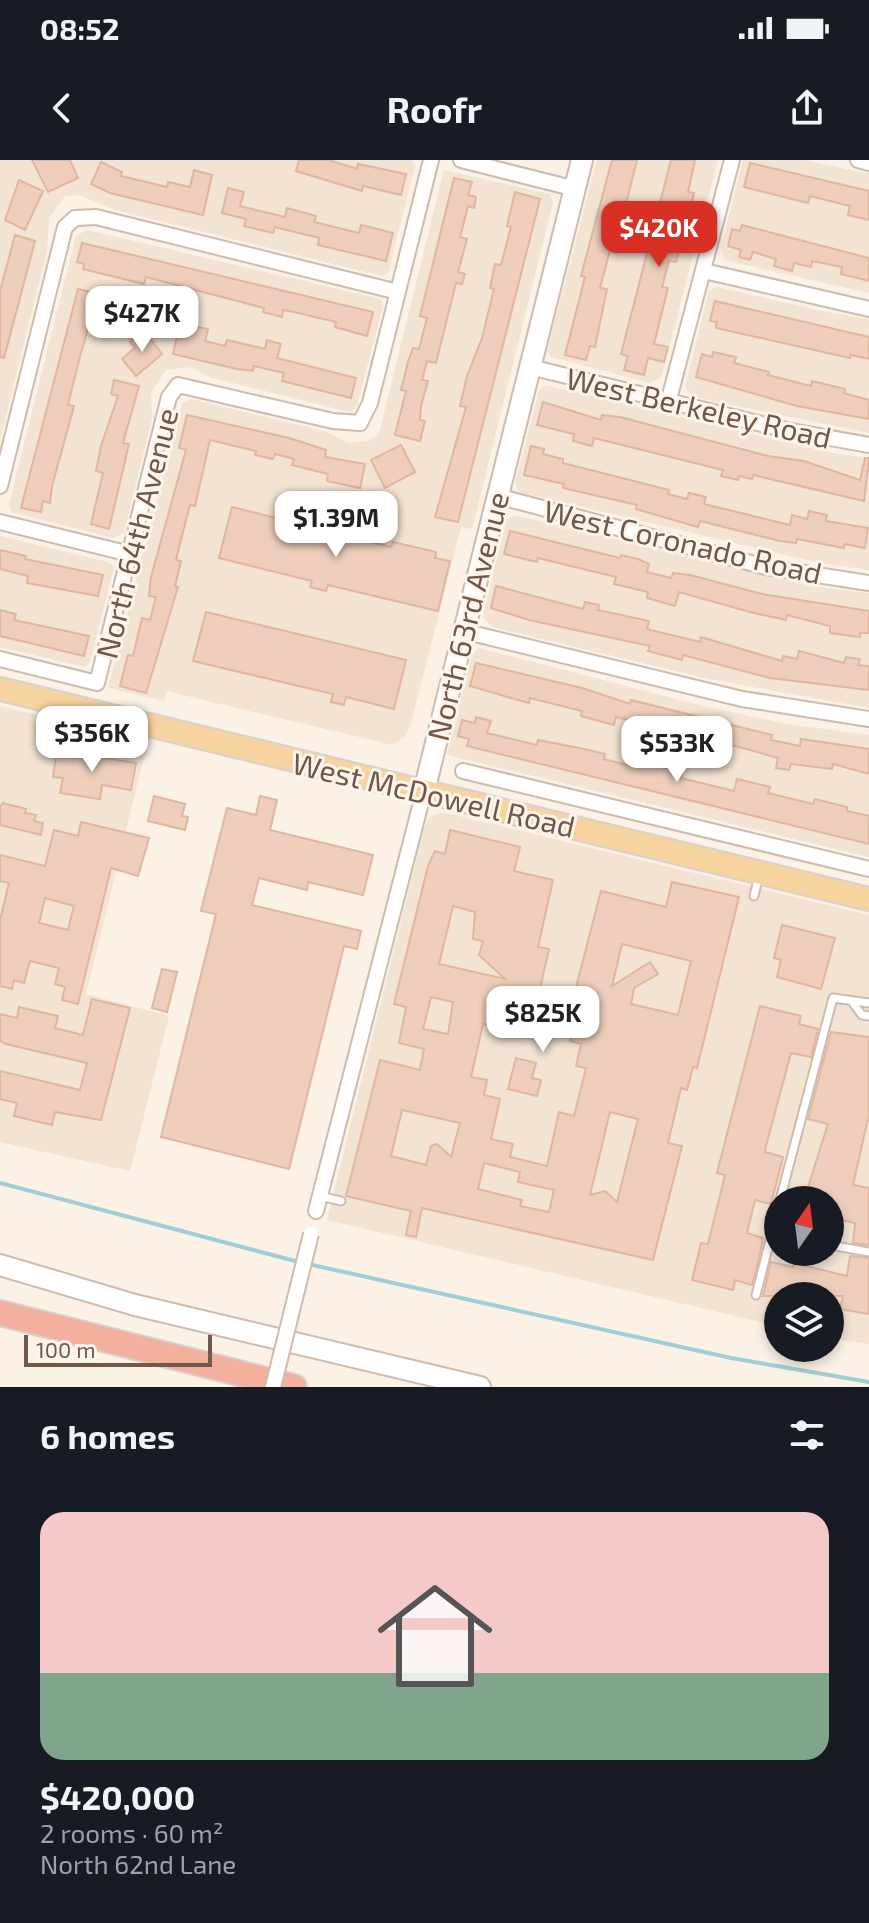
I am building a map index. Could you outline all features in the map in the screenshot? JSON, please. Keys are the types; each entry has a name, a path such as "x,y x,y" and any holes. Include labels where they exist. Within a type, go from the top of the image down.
{"highway":[{"path":"0,1313 294,1387"}],"main road":[{"name":"West McDowell Road","path":"0,689 869,899"}],"street":[{"path":"0,486 65,227 75,218 96,217 398,292 431,160"},
{"path":"461,160 576,189"},
{"name":"North 63rd Avenue","path":"316,1211 582,160"},
{"path":"668,403 732,160"},
{"path":"858,160 869,163"},
{"path":"704,271 869,309"},
{"name":"North 64th Avenue","path":"0,659 97,683 169,397 178,385 333,421 360,423 370,403 398,292"},
{"name":"West Berkeley Road","path":"530,367 668,403 869,445"},
{"name":"West Coronado Road","path":"497,496 766,567 869,583"},
{"path":"0,522 130,554"},
{"path":"463,631 742,699 869,719"},
{"name":"West McDowell Road","path":"463,771 869,869"},
{"path":"273,1387 311,1234"},
{"path":"0,1265 135,1305 480,1387"}],"lane":[{"path":"754,896 759,873"},
{"path":"784,1186 833,998 869,1003"},
{"path":"853,1003 862,1015 869,1016"},
{"path":"320,1196 341,1201"},
{"path":"844,1248 869,1252"},
{"path":"756,1295 765,1266"}],"shaded area":[{"path":"0,160 411,160 415,165 388,273 382,276 116,210 79,195 65,196 49,218 47,251 0,440"},
{"path":"597,160 718,160 661,378 650,383 552,357 547,351"},
{"path":"743,160 804,160 869,174 869,293 724,260 721,248"},
{"path":"444,170 550,194 553,203 472,529 461,527 410,727 404,737 393,745 166,691 164,701 108,688 182,404 191,399 327,432 348,443 369,441 379,434"},
{"path":"87,230 380,299 383,306 357,405 352,412 345,411 209,377 192,367 166,370 151,393 152,418 124,532 114,538 11,512 9,504 76,236"},
{"path":"717,287 869,319 869,433 694,397 685,387 709,291"},
{"path":"545,385 832,453 869,458 869,570 820,563 519,492 515,482 539,391"},
{"path":"514,515 815,587 869,593 869,708 709,679 492,627 483,617 485,606 507,519"},
{"path":"0,536 108,562 114,567 90,662 85,667 0,647"},
{"path":"479,648 699,705 787,724 869,735 869,857 447,755 472,654"},
{"path":"0,706 148,741 86,994 169,1016 130,1171 0,1142"},
{"path":"442,812 869,915 869,1344 844,1340 844,1282 764,1282 764,1323 327,1220 424,828 430,817"}],"building":[{"path":"32,160 70,160 78,178 48,192"},
{"path":"299,160 329,160 357,169 358,164 406,174 401,195 363,186 362,191 296,171"},
{"path":"612,160 637,160 618,236 614,235 600,288 607,289 595,347 590,346 586,360 565,355 585,277 581,276"},
{"path":"671,160 695,160 688,192 694,193 676,262 669,261 662,287 668,288 654,344 668,347 664,362 648,358 644,375 624,370 628,356 621,354"},
{"path":"101,162 122,172 121,176 167,187 168,182 190,187 194,170 212,175 203,215 110,193 91,184"},
{"path":"750,163 869,191 869,220 848,215 850,206 810,196 808,203 744,187"},
{"path":"454,178 472,182 468,195 476,197 474,208 468,206 460,237 467,239 458,272 465,274 462,284 456,283 436,363 427,361 422,380 428,381 421,406 420,420 425,421 420,441 395,435 406,391 401,390 408,362 413,348 419,349 427,318 420,316"},
{"path":"19,180 43,191 25,230 5,220"},
{"path":"228,188 244,192 240,206 285,217 287,208 316,216 314,222 359,233 361,225 393,233 386,261 318,245 319,238 275,227 273,233 244,226 246,219 222,213"},
{"path":"515,192 540,199 458,522 435,517 466,407 460,406 467,376 482,338 494,289 490,288 495,264 501,265 511,227 507,226"},
{"path":"742,225 869,258 869,281 841,274 842,267 812,261 811,267 794,263 792,271 774,266 776,259 753,252 750,260 739,257 741,250 728,246 732,229 740,231"},
{"path":"15,235 35,241 4,358 0,357 0,291"},
{"path":"82,243 373,312 367,336 335,327 336,322 283,310 282,317 263,312 264,308 146,277 144,284 83,269 84,264 77,262"},
{"path":"78,289 103,295 96,323 90,322 79,360 68,405 74,406 50,503 43,501 41,512 21,508"},
{"path":"715,301 869,337 869,359 851,355 850,358 716,328 717,322 710,321"},
{"path":"191,326 208,329 205,341 225,346 227,340 265,349 267,340 281,344 277,358 356,378 351,398 282,381 284,373 254,366 253,371 237,369 173,354 178,331 189,333"},
{"path":"144,331 162,354 136,376 122,359 135,348 130,342"},
{"path":"713,352 736,357 734,363 769,372 768,375 811,386 812,381 845,389 844,393 869,400 869,419 797,406 696,377 702,354 712,357"},
{"path":"114,380 139,386 123,443 129,444 109,529 91,524 103,473 96,471 101,446 118,396 111,394"},
{"path":"543,402 601,420 602,415 620,417 768,456 804,461 860,480 865,458 869,458 864,501 753,475 752,479 739,476 738,480 721,476 723,470 594,438 592,446 573,441 574,434 537,425"},
{"path":"187,415 289,438 326,450 325,457 365,464 360,488 327,481 328,474 292,465 294,459 275,454 273,459 255,455 256,451 210,440 195,506 190,505 176,560 181,561 175,586 178,587 146,693 120,686 128,655 133,656 142,618 150,620 156,597 149,596 151,577 186,450 179,448"},
{"path":"401,445 415,472 385,488 371,460"},
{"path":"531,446 544,449 543,454 563,459 563,463 669,490 668,494 687,499 689,493 706,497 704,504 790,525 792,515 807,519 809,511 827,515 826,521 868,528 865,548 845,544 844,548 797,539 796,543 780,541 700,521 698,527 636,509 637,505 563,488 564,484 524,475"},
{"path":"232,507 391,547 393,542 436,552 435,558 450,561 438,611 328,585 326,591 310,587 312,581 219,558"},
{"path":"510,531 620,558 621,555 638,559 649,564 647,572 671,578 673,573 690,575 762,594 869,611 869,633 860,633 860,637 830,633 830,626 787,615 786,620 750,612 679,592 675,606 647,598 648,592 614,584 616,577 538,558 537,562 504,554"},
{"path":"0,550 26,556 25,559 103,575 98,596 27,583 28,576 0,569"},
{"path":"496,586 583,609 585,602 599,605 598,610 649,621 647,629 700,642 701,637 782,661 783,656 797,659 799,651 844,663 846,657 860,659 858,665 869,666 869,690 770,678 683,655 682,660 648,651 650,646 529,620 491,608"},
{"path":"0,610 16,614 14,620 89,636 84,656 0,636"},
{"path":"206,612 406,660 394,709 346,697 344,705 331,702 333,694 193,661"},
{"path":"476,663 582,688 630,704 631,700 772,735 771,740 800,746 801,739 869,749 869,774 833,764 832,769 791,764 789,770 776,768 778,758 739,747 718,742 716,748 681,735 680,742 658,736 660,728 616,717 614,725 581,716 582,711 530,698 529,703 511,698 470,686"},
{"path":"476,717 491,721 487,733 537,745 538,740 584,749 605,754 604,759 630,766 632,760 683,772 681,778 734,791 737,779 770,787 768,793 813,804 815,799 847,807 847,811 869,816 869,844 467,746 469,739 458,736 462,720 475,723"},
{"path":"57,750 136,763 131,790 102,785 100,799 60,793 63,778 53,777"},
{"path":"154,796 185,804 182,816 188,817 185,830 148,821"},
{"path":"260,796 277,800 270,830 373,855 363,895 308,882 307,890 259,878 252,905 361,931 357,949 344,946 289,1169 161,1137 216,914 201,911 227,808 256,815"},
{"path":"3,803 36,815 34,821 43,823 41,835 0,825 0,807"},
{"path":"81,822 149,838 138,876 111,868 78,1004 62,1000 65,987 55,984 59,968 30,961 24,983 14,980 12,989 0,986 0,920 9,883 0,881 0,855 45,866 54,830 78,836","holes":["45,898 74,906 68,930 39,923"]},
{"path":"450,830 520,847 514,871 553,880 538,947 549,949 538,997 527,994 518,1030 483,1024 471,1077 487,1080 484,1095 500,1099 491,1139 513,1144 510,1157 547,1166 559,1112 574,1116 586,1068 576,1066 581,1044 570,1041 573,1028 566,1026 601,891 666,907 672,882 739,897 697,1068 693,1067 687,1090 681,1088 668,1143 682,1146 653,1260 422,1208 416,1237 406,1235 411,1211 346,1196 380,1060 420,1070 424,1049 399,1043 406,1007 394,1004 428,866 435,851 445,854","holes":["453,906 475,912 473,939 483,941 479,955 505,979 439,964","622,944 691,961 678,1015 631,1004 634,988 658,974 650,962 612,986","431,997 453,1002 448,1034 423,1029","402,1110 460,1123 451,1157 437,1144 431,1146 426,1165 391,1156","610,1112 638,1119 617,1202 605,1191 590,1195","484,1163 520,1172 518,1182 554,1190 549,1212 520,1206 522,1200 478,1189"]},
{"path":"782,925 835,938 821,989 777,977 781,960 774,958"},
{"path":"162,969 177,972 167,1012 152,1008"},
{"path":"92,999 130,1008 101,1120 55,1112 52,1125 14,1116 17,1103 0,1099 0,1071 80,1090 87,1063 0,1041 0,1014 17,1018 19,1007 58,1016 55,1028 83,1035"},
{"path":"760,1006 801,1016 799,1024 818,1029 811,1057 791,1053 765,1152 783,1157 776,1186 764,1186 764,1202 755,1200 747,1233 763,1238 759,1258 752,1285 735,1280 733,1290 692,1280 701,1243 708,1244 725,1175 717,1173"},
{"path":"831,1032 869,1037 869,1114 853,1185 869,1188 869,1245 853,1243 855,1223 844,1221 844,1186 808,1186 828,1124 808,1119"},
{"path":"516,1058 536,1063 532,1078 541,1080 537,1096 508,1089"},
{"path":"850,1256 869,1258 869,1314 844,1310 844,1282 766,1282 770,1266 806,1266 847,1276"}],"waterway":[{"path":"0,1183 299,1262"},
{"path":"308,1264 731,1358 869,1382"}]}
